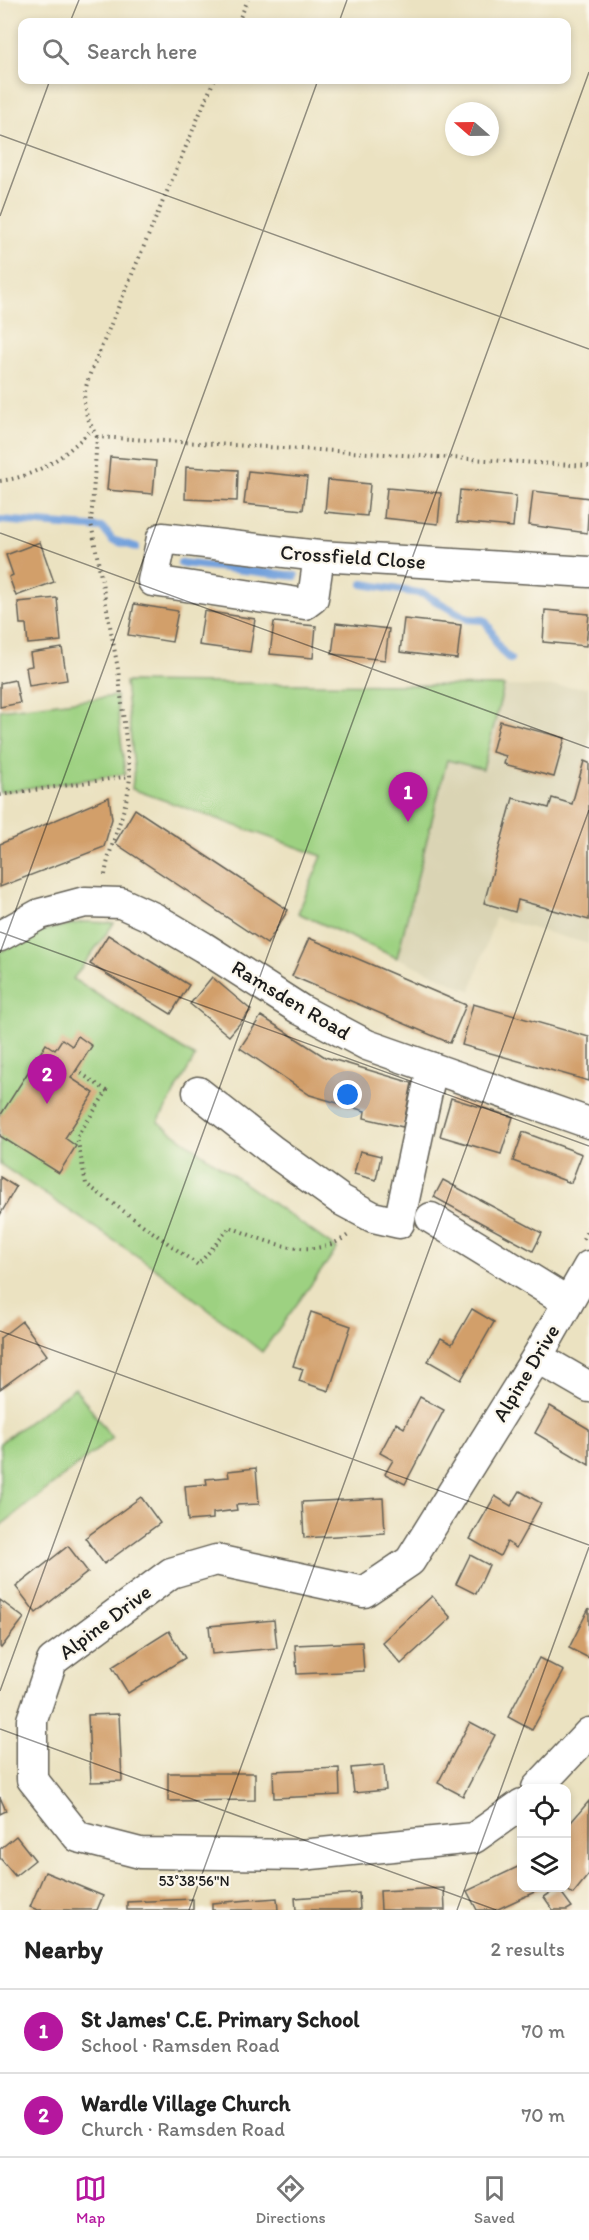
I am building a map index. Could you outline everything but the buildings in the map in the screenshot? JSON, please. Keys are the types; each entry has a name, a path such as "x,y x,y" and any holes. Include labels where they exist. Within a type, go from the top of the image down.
{"street":[{"name":"Crossfield Close","path":"319,556 313,598 305,604 153,581 162,538 319,556 589,572"},
{"name":"Ramsden Road","path":"0,936 40,914 85,902 121,903 154,918 301,1010 367,1045 589,1123"},
{"path":"198,1092 273,1151 341,1200 386,1220 432,1068"},
{"path":"431,1218 568,1302"},
{"name":"Alpine Drive","path":"517,1808 474,1839 301,1855 140,1852 78,1837 32,1779 32,1720 52,1661 171,1573 216,1560 364,1592 410,1561 537,1357 589,1266"},
{"path":"537,1357 589,1387"},
{"path":"541,1784 589,1733"}],"path":[{"path":"240,18 248,0"},
{"path":"96,437 86,415 83,394 212,84"},
{"path":"0,481 22,478 58,460 92,429"},
{"path":"0,795 130,776"},
{"path":"106,874 108,856"},
{"path":"76,1070 107,1091 77,1137 86,1184 198,1265 230,1227 261,1239 301,1250 331,1245 386,1220"}],"shaded area":[{"path":"125,682 589,687 589,944 495,918 471,991 298,913 322,856 132,789 134,768"}],"green space":[{"path":"125,682 504,686 483,769 447,760 397,958 298,913 322,856 132,789 134,768"},
{"path":"116,696 125,774 0,792 0,710"},
{"path":"83,922 114,923 73,979 195,1057 158,1122 337,1249 262,1352 158,1270 0,1164 0,952 36,932"},
{"path":"75,1388 112,1438 0,1526 0,1443"}],"waterway":[{"path":"0,520 103,528 112,540 136,547"},
{"path":"181,563 295,576"},
{"path":"363,584 424,594 468,619 484,620 500,649 510,659"}],"place":[{"name":"St James' C.E. Primary School","path":"408,822"},
{"name":"Wardle Village Church","path":"47,1104"}]}
